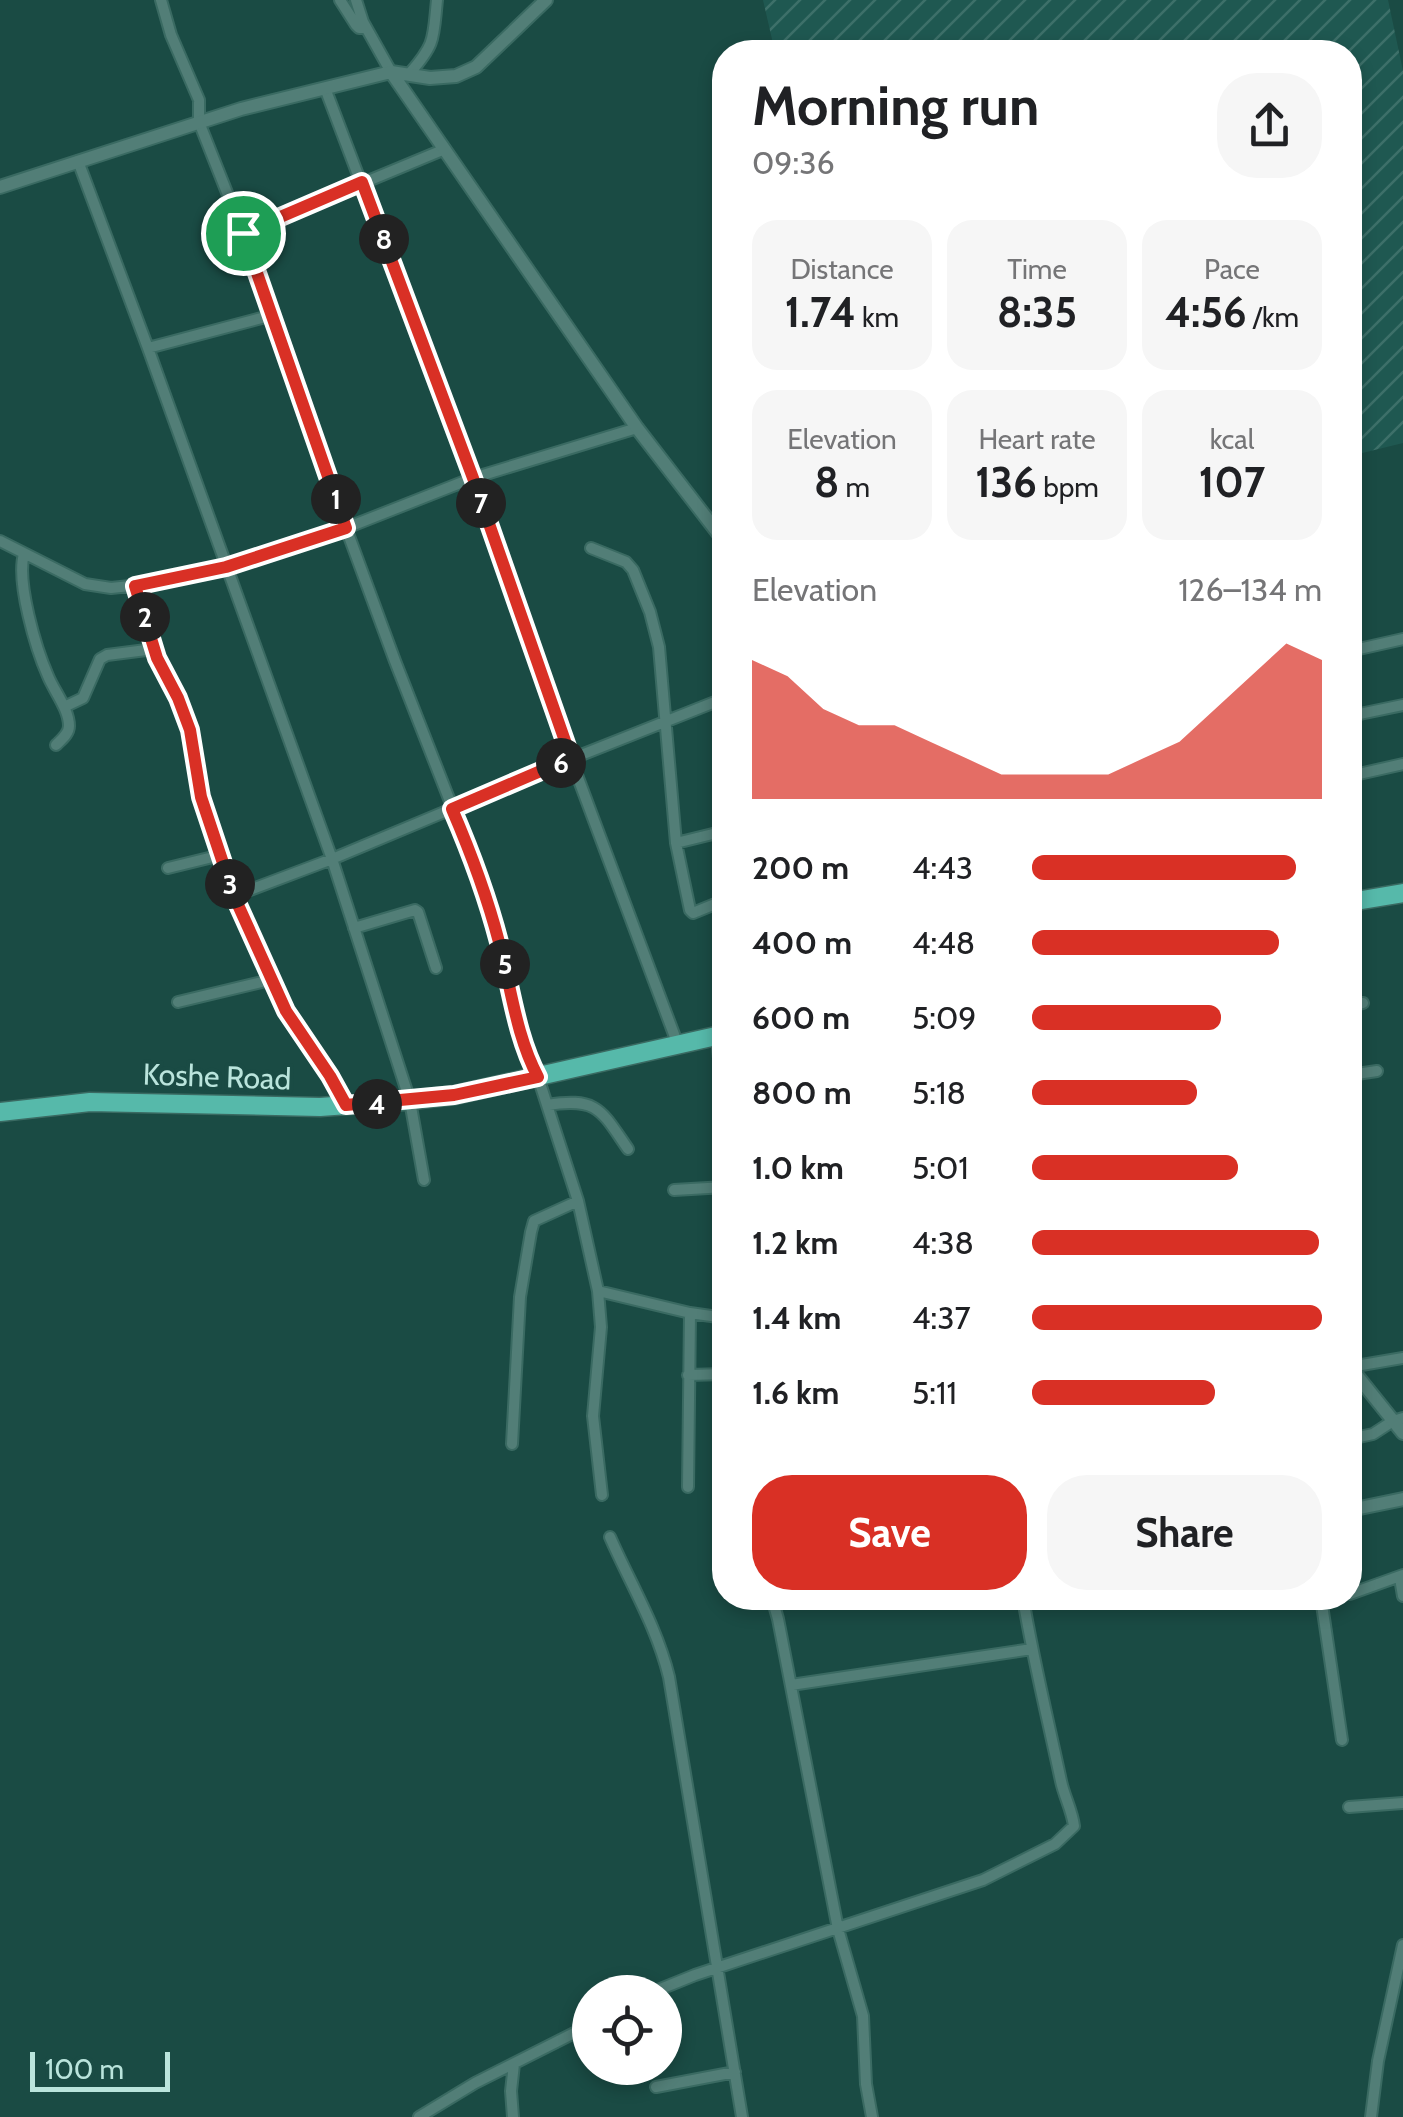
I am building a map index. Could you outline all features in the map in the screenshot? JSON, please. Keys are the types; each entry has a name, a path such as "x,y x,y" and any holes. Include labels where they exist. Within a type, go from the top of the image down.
{"main road":[{"path":"1362,900 1403,892"},
{"name":"Koshe Road","path":"0,1112 90,1102 263,1106 410,1100 454,1095 712,1036"}],"street":[{"path":"161,0 199,100 199,122 273,315 346,528 482,883 518,1023 578,1201 598,1291 601,1327 593,1416 602,1495"},
{"path":"340,0 359,28 366,28"},
{"path":"356,0 390,72 638,428 712,525"},
{"path":"410,73 433,42 437,0"},
{"path":"0,187 199,122 390,72 456,76 476,67 546,0"},
{"path":"325,88 473,478 571,758 678,1045"},
{"path":"243,233 445,149"},
{"path":"78,162 332,859 410,1100 424,1180"},
{"path":"148,348 273,315"},
{"path":"0,541 85,584 135,586 226,567 346,528 473,478 638,428"},
{"path":"591,548 626,562 633,570 656,630 676,843 690,910 699,912 712,906"},
{"path":"24,554 22,575 33,631 69,728 56,746"},
{"path":"135,586 154,649 190,730 201,797 234,896 286,1011 346,1105"},
{"path":"1362,648 1403,639"},
{"path":"64,707 83,698 100,659 154,649"},
{"path":"234,896 712,703"},
{"path":"1362,714 1403,705"},
{"path":"1362,773 1403,764"},
{"path":"676,843 712,834"},
{"path":"168,868 221,855"},
{"path":"354,928 415,910 436,968"},
{"path":"178,1002 270,980"},
{"path":"1362,1073 1377,1070"},
{"path":"547,1105 575,1101 598,1110 628,1148"},
{"path":"674,1190 712,1188"},
{"path":"512,1444 520,1298 531,1232 534,1221 578,1201"},
{"path":"598,1291 712,1316"},
{"path":"688,1487 690,1313"},
{"path":"1362,1365 1403,1358"},
{"path":"688,1375 712,1374"},
{"path":"1362,1380 1398,1419 1403,1434"},
{"path":"1362,1436 1398,1419"},
{"path":"1362,1507 1403,1498"},
{"path":"610,1537 650,1620 666,1667 742,2117"},
{"path":"1362,1590 1401,1576 1403,1596"},
{"path":"775,1610 838,1929 863,2016 866,2084 872,2117"},
{"path":"682,1980 983,1880 1055,1844 1074,1826 1062,1788 1026,1610"},
{"path":"1322,1610 1342,1740"},
{"path":"791,1685 1032,1649"},
{"path":"1349,1807 1403,1803"},
{"path":"1371,2117 1378,2062 1403,1944"},
{"path":"1389,1962 1400,1972"},
{"path":"419,2117 572,2034"},
{"path":"512,2117 514,2064"},
{"path":"656,2086 735,2072"}],"shaded area":[{"path":"763,0 1388,0 1403,71 1403,443 1362,453 1362,40 772,40"}],"route":[{"path":"362,182 473,478 571,758 452,809 482,883 518,1023 538,1077 454,1095 346,1105 286,1011 234,896 201,797 190,730 157,658 135,586 226,567 346,528 243,233 362,182"}]}
